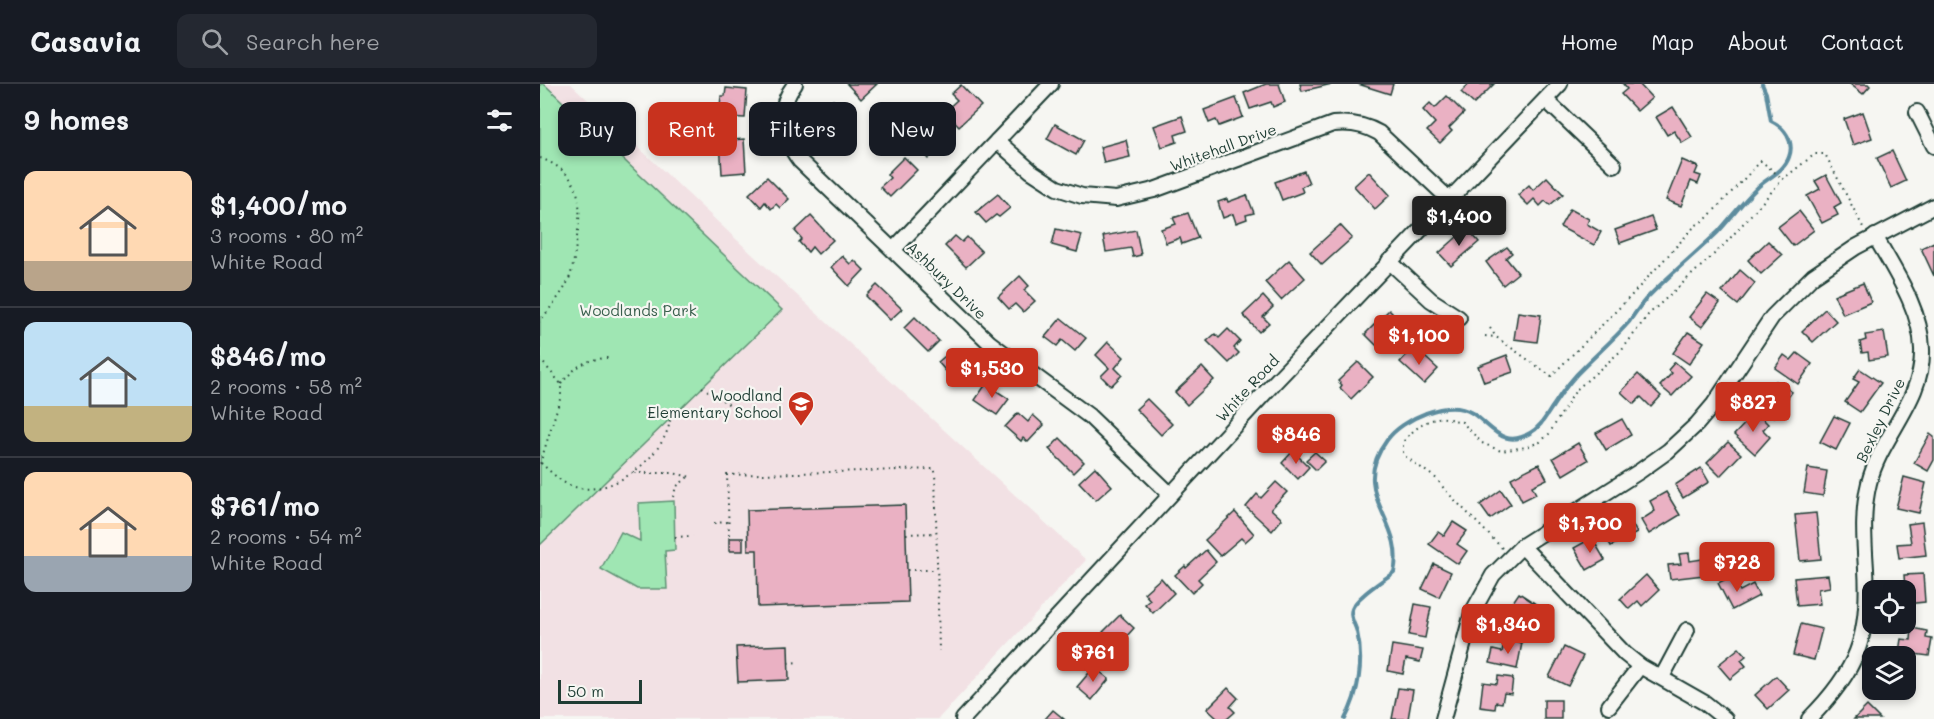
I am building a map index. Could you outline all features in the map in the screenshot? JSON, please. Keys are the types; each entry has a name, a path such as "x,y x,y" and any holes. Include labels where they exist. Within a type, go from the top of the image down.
{"street":[{"name":"Ashbury Drive","path":"795,84 786,99 782,117 784,134 800,161 990,343 1089,417 1170,494"},
{"path":"893,250 1052,84"},
{"name":"White Road","path":"963,719 1389,261 1560,84"},
{"path":"1545,100 1614,165"},
{"path":"1917,112 1934,146"},
{"name":"Whitehall Drive","path":"997,141 1031,171 1057,188 1082,196 1116,199 1154,190 1333,124 1352,123 1379,133 1449,199"},
{"path":"1443,719 1466,630 1475,605 1494,575 1522,546 1640,471 1681,439 1714,404 1756,338 1794,294 1870,234 1934,206"},
{"name":"Bexley Drive","path":"1809,719 1841,684 1858,652 1866,617 1864,531 1865,506 1870,482 1885,443 1914,393 1921,367 1922,349 1918,322 1909,300 1870,234"},
{"path":"1389,261 1431,300 1459,318"},
{"path":"1522,546 1617,646 1640,666 1705,703 1725,719"},
{"path":"1662,678 1687,630"},
{"path":"1609,706 1640,666"}],"path":[{"path":"1504,550 1444,490 1437,479 1406,457 1403,447 1405,439 1423,423 1435,418 1448,417 1462,422 1482,443 1501,451 1540,442 1549,434 1576,390 1622,350 1648,315 1724,245 1783,179 1815,154 1825,154 1870,234"},
{"path":"540,158 564,170 574,183 579,197 580,213 573,263 568,280 540,322"},
{"path":"1490,328 1496,337 1551,376 1761,161 1783,179"},
{"path":"1485,336 1496,337"},
{"path":"561,384 583,362 611,358"},
{"path":"540,359 561,384 561,396 541,464 573,487 591,489 609,484 634,472 654,454 665,436 672,415 670,404"},
{"path":"702,387 730,405"},
{"path":"729,535 727,475 935,469 939,651"},
{"path":"634,472 673,473 691,477 676,487 673,497"},
{"path":"714,523 729,522"},
{"path":"906,534 936,533"},
{"path":"675,537 693,536"},
{"path":"907,570 937,570"},
{"path":"788,663 798,662"}],"shaded area":[{"name":"Woodland Elementary School","path":"544,84 571,84 590,102 563,102"},
{"name":"Woodland Elementary School","path":"636,145 1086,560 938,719 540,719 540,545 782,310 620,156 636,156"}],"green space":[{"name":"Woodlands Park","path":"540,84 544,84 563,102 558,102 558,156 620,156 782,310 540,545"},
{"path":"674,501 675,550 665,551 667,589 637,589 601,569 621,532 640,541 639,503"}],"building":[{"path":"847,84 877,84 861,99"},
{"path":"1266,84 1279,84 1285,102 1273,107 1271,102 1250,109 1244,93"},
{"path":"1300,84 1332,84 1302,91"},
{"path":"1358,84 1393,84 1390,94"},
{"path":"1469,84 1494,84 1474,104 1461,92"},
{"path":"1623,84 1642,84 1640,85 1652,98 1637,111 1621,94 1627,89"},
{"path":"1850,84 1868,84 1870,86 1863,94"},
{"path":"961,85 981,106 959,126 956,123 955,102 957,100 951,94"},
{"path":"726,88 747,90 745,118 737,118 737,102 720,102 721,96 725,96"},
{"path":"1447,96 1464,113 1449,128 1452,131 1440,143 1427,131 1435,123 1423,110 1430,103 1435,108"},
{"path":"1236,98 1243,117 1219,126 1216,120 1209,123 1204,110"},
{"path":"1673,107 1692,137 1682,143 1674,131 1667,135 1656,117"},
{"path":"1863,112 1872,138 1853,145 1844,119"},
{"path":"1182,116 1187,131 1175,135 1177,142 1162,147 1154,126"},
{"path":"1055,124 1084,140 1076,155 1047,139"},
{"path":"744,139 746,172 722,174 721,156 737,156 737,140"},
{"path":"1126,140 1130,157 1104,163 1100,147"},
{"path":"1892,151 1906,181 1891,188 1877,158"},
{"path":"904,157 917,170 890,197 880,187 890,178 887,174"},
{"path":"1682,160 1698,167 1695,174 1701,176 1698,184 1691,181 1681,206 1666,200"},
{"path":"1304,171 1309,183 1301,187 1303,192 1282,200 1275,182"},
{"path":"1369,172 1390,195 1375,209 1354,186"},
{"path":"1826,175 1841,203 1834,207 1838,215 1822,223 1807,196 1820,189 1815,181"},
{"path":"767,177 789,199 780,208 776,204 771,209 765,202 761,207 749,194"},
{"path":"1547,177 1563,194 1550,205 1545,201 1540,206 1534,199 1528,205 1518,195 1529,185 1533,190"},
{"path":"998,194 1010,208 999,217 996,215 986,223 976,212"},
{"path":"1247,195 1254,213 1246,215 1247,219 1236,223 1233,214 1223,218 1218,202 1227,199 1228,202"},
{"path":"1570,209 1589,219 1587,224 1601,232 1594,245 1560,227"},
{"path":"1799,211 1814,230 1793,246 1778,227"},
{"path":"1188,213 1198,238 1182,244 1180,238 1166,243 1161,229 1176,224 1173,218"},
{"path":"811,216 833,240 818,254 812,247 808,252 799,242 802,239 795,231"},
{"path":"1651,217 1656,230 1620,243 1615,230"},
{"path":"1340,225 1352,238 1322,265 1310,252"},
{"path":"1467,228 1479,242 1451,266 1439,253"},
{"path":"1056,229 1082,235 1077,252 1052,245"},
{"path":"1136,230 1141,255 1133,257 1131,248 1106,252 1103,236"},
{"path":"955,236 962,242 967,237 982,252 966,267 945,246"},
{"path":"1768,241 1782,255 1761,274 1748,260"},
{"path":"1934,242 1934,276 1921,248"},
{"path":"1507,247 1512,253 1506,258 1518,273 1503,285 1486,262"},
{"path":"842,256 850,264 854,260 864,270 849,286 831,267"},
{"path":"1289,260 1305,278 1281,300 1265,282"},
{"path":"1740,270 1755,283 1738,305 1722,292"},
{"path":"1020,276 1029,286 1024,290 1035,301 1023,312 1015,304 1009,309 998,297"},
{"path":"1863,283 1871,302 1843,314 1834,295"},
{"path":"877,285 902,309 890,320 866,296"},
{"path":"1707,294 1720,303 1702,327 1689,317"},
{"path":"1263,296 1273,307 1263,317 1269,323 1259,332 1243,315"},
{"path":"1825,309 1836,321 1813,342 1802,331"},
{"path":"1389,310 1401,322 1377,346 1365,334"},
{"path":"1518,312 1541,315 1537,342 1514,339"},
{"path":"915,317 939,341 928,352 904,328"},
{"path":"1061,318 1086,338 1075,351 1062,340 1057,346 1045,337"},
{"path":"1228,329 1240,341 1234,348 1239,353 1229,363 1207,341 1215,334 1219,338"},
{"path":"1688,332 1704,342 1689,364 1673,353"},
{"path":"1884,332 1888,357 1869,360 1868,352 1862,353 1860,342 1866,340 1865,335"},
{"path":"1108,342 1124,357 1115,368 1122,375 1111,386 1101,376 1109,368 1096,355"},
{"path":"1414,347 1438,369 1424,384 1400,362"},
{"path":"951,351 970,373 957,384 938,362"},
{"path":"1797,353 1812,364 1798,384 1775,368 1784,355 1791,360"},
{"path":"1507,355 1513,372 1484,382 1478,366"},
{"path":"1358,362 1373,377 1351,399 1340,388 1342,385 1338,381"},
{"path":"1675,362 1691,376 1672,396 1660,386 1672,373 1668,370"},
{"path":"1202,367 1214,380 1187,405 1175,392"},
{"path":"1860,369 1881,383 1860,412 1845,402 1859,382 1853,379"},
{"path":"1638,374 1661,396 1651,407 1641,397 1634,404 1621,392"},
{"path":"1776,381 1792,392 1774,417 1758,406"},
{"path":"986,384 1009,399 997,415 975,400"},
{"path":"1147,399 1172,424 1161,435 1136,409"},
{"path":"1756,412 1768,424 1763,430 1770,437 1755,454 1734,435"},
{"path":"1018,413 1028,422 1033,415 1044,425 1028,442 1023,438 1021,441 1005,427"},
{"path":"1834,416 1850,423 1836,450 1820,442"},
{"path":"1622,419 1631,435 1606,450 1596,433"},
{"path":"1930,434 1934,437 1934,460 1928,471 1914,463"},
{"path":"1060,438 1084,462 1073,473 1049,449"},
{"path":"1728,442 1741,454 1720,476 1707,463"},
{"path":"1578,443 1588,460 1563,475 1553,458"},
{"path":"1293,451 1309,467 1298,479 1282,463"},
{"path":"1315,452 1325,461 1316,470 1306,460"},
{"path":"1539,464 1547,479 1532,486 1536,494 1522,501 1511,478"},
{"path":"1095,467 1112,486 1096,500 1079,482"},
{"path":"1701,468 1709,482 1683,498 1675,485"},
{"path":"1808,468 1827,471 1823,496 1804,493"},
{"path":"1904,477 1926,483 1919,513 1896,508"},
{"path":"1276,482 1287,492 1271,509 1282,519 1272,531 1246,507 1257,494 1261,498"},
{"path":"1501,490 1511,504 1490,519 1480,505"},
{"path":"1666,492 1680,515 1649,534 1641,520 1655,511 1650,501"},
{"path":"905,505 908,602 758,607 757,550 748,550 747,510"},
{"path":"1235,512 1254,534 1245,542 1241,538 1220,556 1205,540"},
{"path":"1816,513 1821,559 1800,561 1795,515"},
{"path":"1453,522 1467,531 1457,544 1467,551 1458,564 1429,544 1438,532 1444,536"},
{"path":"1922,522 1926,555 1899,558 1897,544 1911,543 1908,524"},
{"path":"1619,523 1622,528 1632,524 1637,533 1611,546 1603,532"},
{"path":"729,538 743,538 743,551 729,551"},
{"path":"1592,538 1605,560 1587,570 1574,548"},
{"path":"1206,550 1216,562 1198,579 1202,583 1192,593 1175,575"},
{"path":"1689,553 1690,561 1702,559 1704,575 1670,579 1668,565 1681,564 1679,554"},
{"path":"1434,564 1451,572 1439,597 1422,589"},
{"path":"1923,574 1925,602 1916,603 1916,580 1904,580 1904,575"},
{"path":"1646,575 1659,590 1642,606 1638,601 1629,609 1620,599"},
{"path":"1828,575 1830,587 1818,589 1820,604 1797,606 1794,578"},
{"path":"1732,576 1740,591 1753,584 1759,596 1732,610 1718,583"},
{"path":"1161,578 1174,593 1153,613 1145,604 1150,600 1144,593"},
{"path":"1519,593 1542,608 1531,624 1525,620 1519,630 1502,618"},
{"path":"1415,604 1431,607 1425,638 1409,635"},
{"path":"1120,615 1134,628 1118,646 1103,632"},
{"path":"1801,624 1822,629 1814,660 1793,655"},
{"path":"1916,629 1927,631 1926,638 1932,639 1929,656 1916,654 1916,646 1900,646 1901,639 1911,640 1912,634 1916,634"},
{"path":"1505,639 1522,643 1517,669 1490,663 1493,650 1502,652"},
{"path":"788,645 789,680 738,682 736,647"},
{"path":"1392,645 1423,650 1420,662 1406,659 1403,674 1388,671"},
{"path":"1564,647 1583,656 1568,686 1549,677"},
{"path":"1739,648 1746,656 1741,660 1746,666 1730,679 1718,665"},
{"path":"1094,667 1109,679 1092,700 1077,687"},
{"path":"1498,676 1513,678 1511,694 1504,693 1502,703 1496,702 1495,709 1480,707 1483,682 1497,684"},
{"path":"1776,676 1789,690 1768,709 1755,695"},
{"path":"1228,688 1238,698 1230,707 1235,712 1227,719 1218,719 1207,709"},
{"path":"1398,688 1413,690 1408,719 1392,719"},
{"path":"1544,700 1561,700 1561,719 1544,719"},
{"path":"1867,706 1880,719 1854,719"},
{"path":"1053,710 1064,719 1045,719"}],"waterway":[{"path":"1345,719 1354,699 1360,665 1359,643 1351,612 1365,594 1394,572 1396,554 1375,492 1373,476 1376,459 1387,440 1414,418 1439,409 1451,408 1472,413 1498,434 1512,439 1521,438 1537,428 1571,380 1624,328 1645,300 1718,232 1757,188 1787,162 1791,145 1784,131 1771,121 1762,84"}],"place":[{"name":"Woodland Elementary School","path":"801,427"}]}
